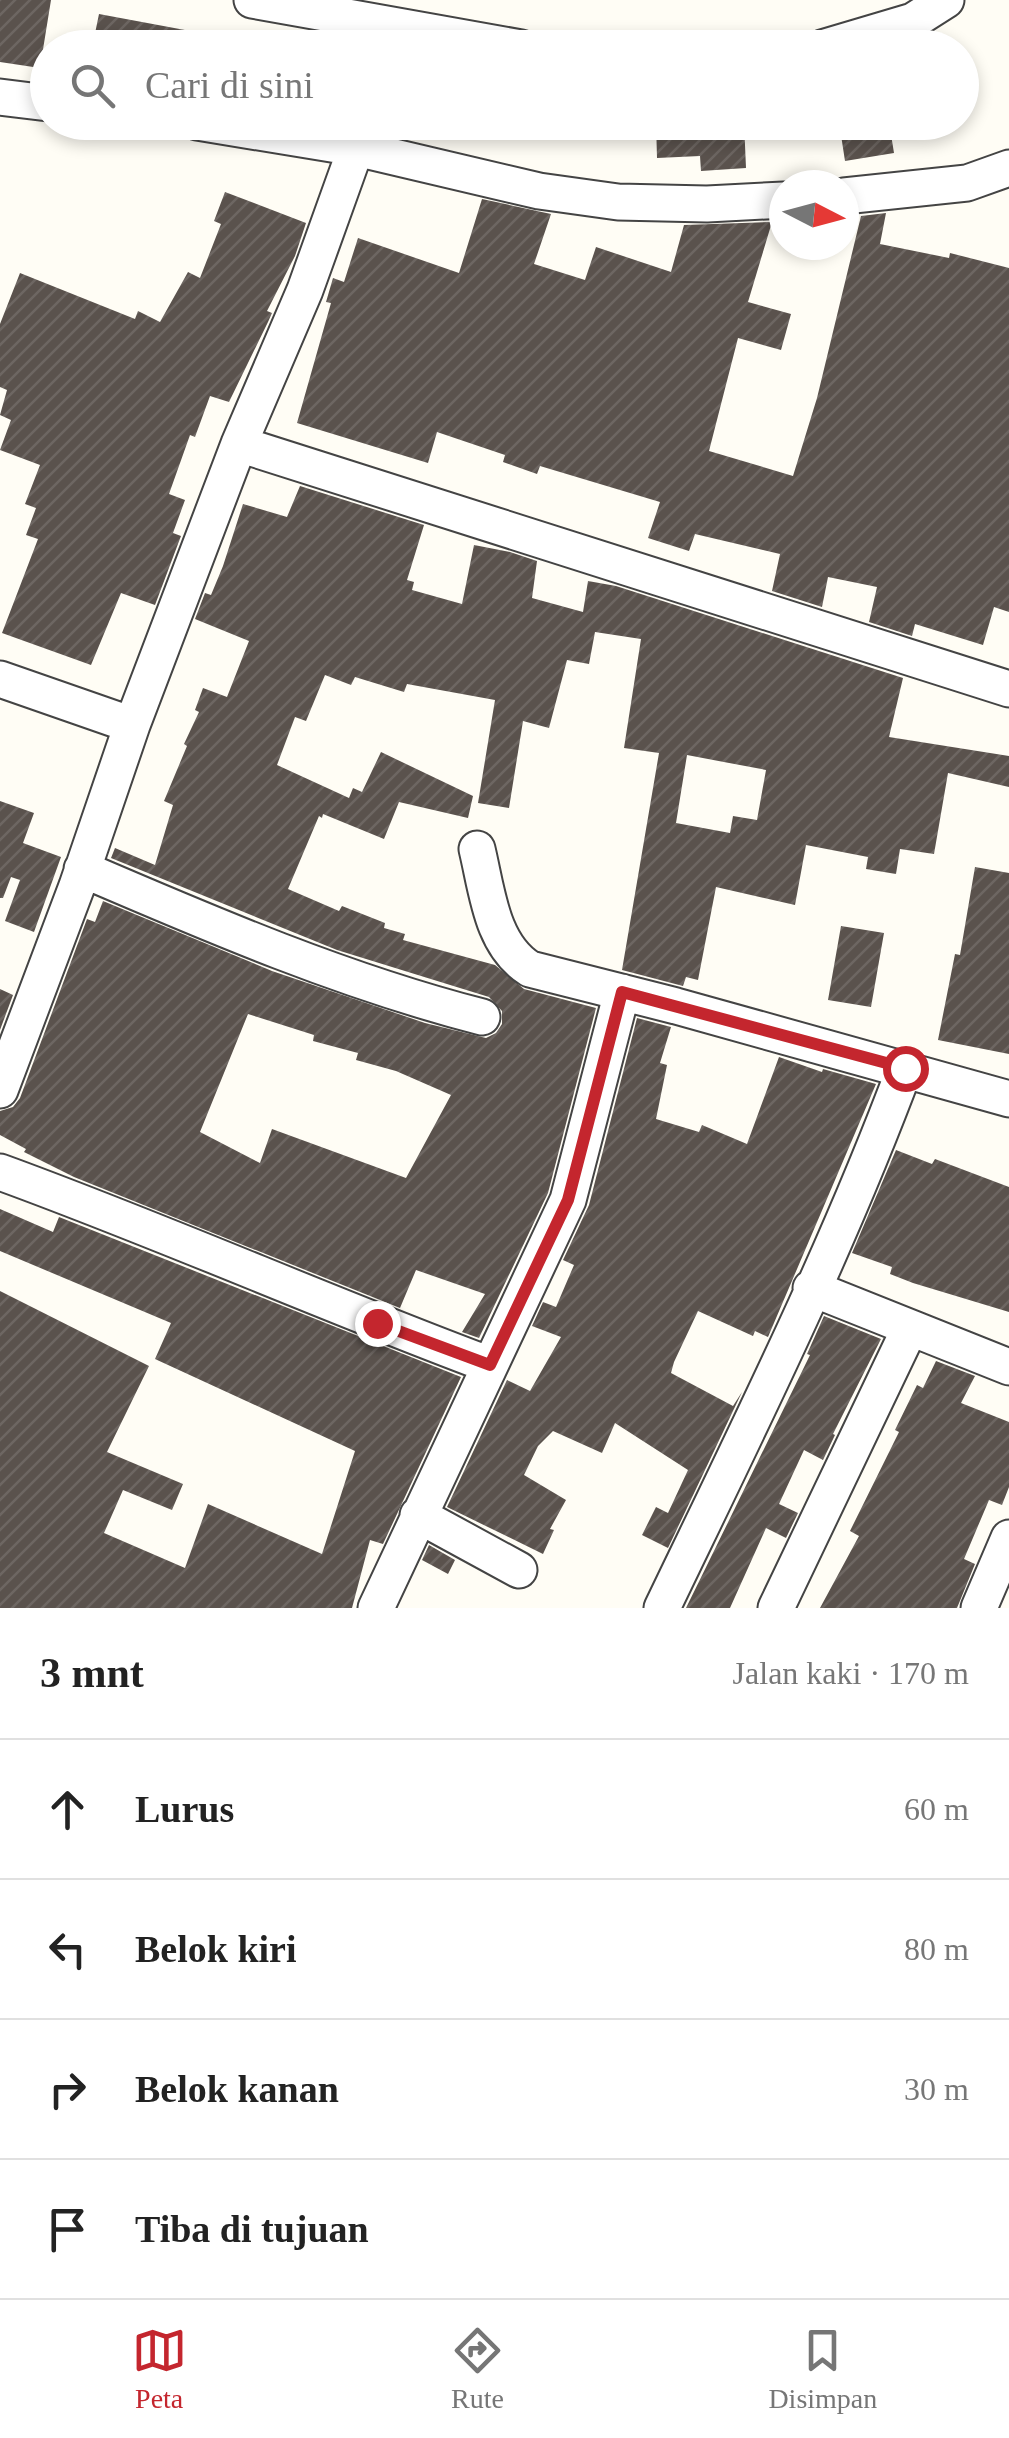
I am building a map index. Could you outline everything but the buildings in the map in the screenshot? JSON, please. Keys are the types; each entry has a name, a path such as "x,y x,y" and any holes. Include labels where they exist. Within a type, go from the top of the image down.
{"street":[{"path":"252,0 420,30"},
{"path":"883,30 913,21 946,0"},
{"path":"0,98 30,101"},
{"path":"307,140 539,192 618,202 769,201"},
{"path":"0,1090 132,724 239,444 305,290 356,148"},
{"path":"859,194 967,182 1009,168"},
{"path":"239,444 1009,688"},
{"path":"0,678 132,724"},
{"path":"476,849 494,922 513,956 530,969 1009,1097"},
{"path":"82,869 358,980 482,1017"},
{"path":"376,1608 568,1200 622,992"},
{"path":"662,1608 877,1142 905,1068"},
{"path":"0,1172 134,1221 377,1323 490,1365"},
{"path":"811,1288 1009,1368"},
{"path":"776,1608 909,1330"},
{"path":"418,1514 518,1570"},
{"path":"978,1608 1009,1538"}],"route":[{"path":"377,1323 490,1365 568,1200 622,992 905,1068"}]}
